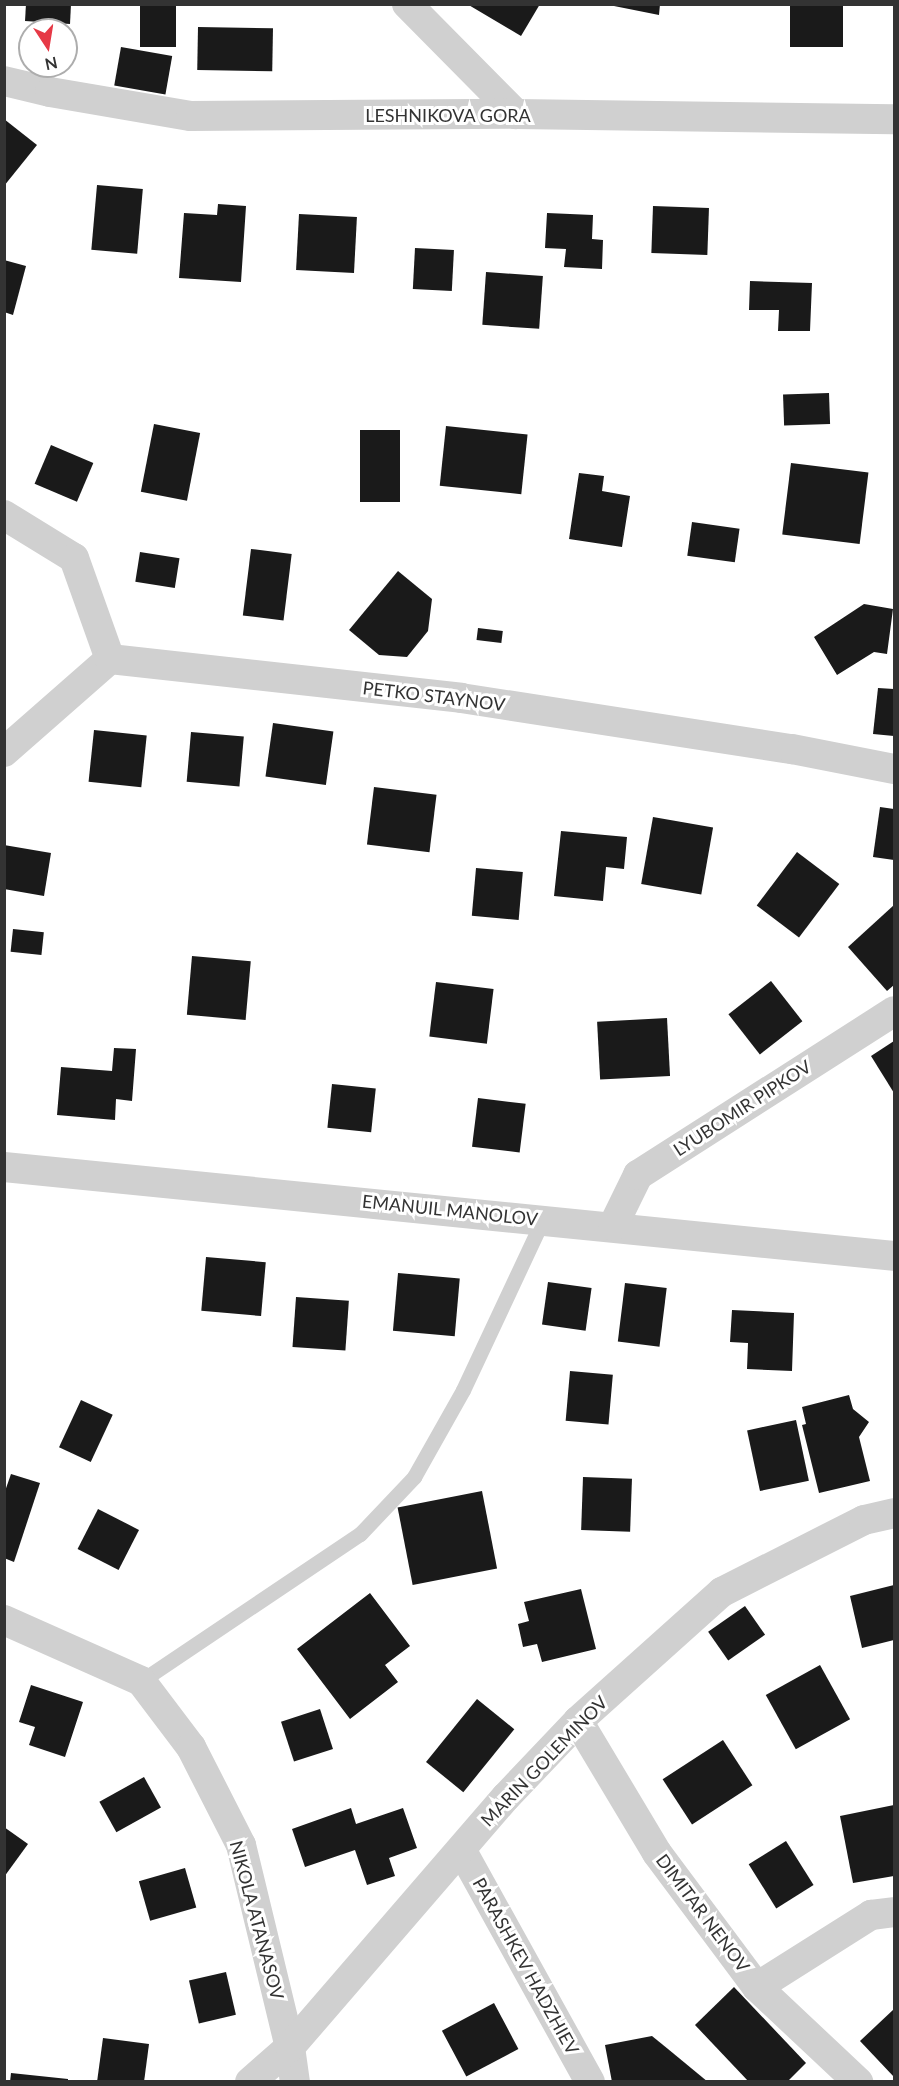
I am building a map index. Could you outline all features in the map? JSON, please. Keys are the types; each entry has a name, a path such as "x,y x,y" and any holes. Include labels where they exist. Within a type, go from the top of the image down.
{"street":[{"path":"407,4 516,114"},
{"name":"LESHNIKOVA GORA","path":"4,81 50,93 191,116 516,114 894,119"},
{"path":"4,516 74,558 110,659 4,752"},
{"name":"PETKO STAYNOV","path":"110,659 461,698 792,749 894,769"},
{"name":"LYUBOMIR PIPKOV","path":"613,1226 638,1174 894,1011"},
{"name":"EMANUIL MANOLOV","path":"4,1167 613,1226 894,1256"},
{"name":"MARIN GOLEMINOV","path":"250,2082 290,2047 462,1851 506,1797 578,1721 722,1592 864,1520 894,1513"},
{"name":"NIKOLA ATANASOV","path":"4,1620 141,1681 191,1748 241,1845 290,2047 295,2082"},
{"name":"DIMITAR NENOV","path":"578,1721 657,1853 758,1987 858,2082"},
{"name":"PARASHKEV HADZHIEV","path":"462,1851 590,2082"},
{"path":"758,1987 871,1915 894,1912"}],"lane":[{"path":"141,1681 360,1534 414,1477 463,1390 543,1220"}],"building":[{"path":"26,4 71,4 70,18 25,18"},
{"path":"140,4 176,4 176,47 140,47"},
{"path":"467,4 540,4 521,36"},
{"path":"604,4 660,4 659,15"},
{"path":"790,4 843,4 843,47 790,47"},
{"path":"198,27 273,28 272,71 197,70"},
{"path":"121,47 172,56 165,94 114,85"},
{"path":"4,119 37,145 4,186"},
{"path":"97,185 143,189 137,254 91,250"},
{"path":"218,204 246,206 241,282 179,278 184,213 217,215"},
{"path":"653,206 709,208 707,255 651,253"},
{"path":"547,213 593,215 592,239 603,240 602,269 564,267 566,249 545,248"},
{"path":"299,214 357,217 354,273 296,270"},
{"path":"415,248 454,250 452,291 413,289"},
{"path":"4,260 26,266 13,315 4,312"},
{"path":"486,272 543,276 539,329 482,325"},
{"path":"750,281 812,283 810,331 778,331 779,310 749,310"},
{"path":"829,393 830,424 784,426 783,395"},
{"path":"154,424 200,433 187,501 141,492"},
{"path":"446,426 528,435 521,494 440,486"},
{"path":"360,430 400,430 400,502 360,502"},
{"path":"51,445 93,463 77,502 35,484"},
{"path":"791,463 868,473 860,544 782,534"},
{"path":"579,473 604,476 602,491 630,496 622,547 569,539"},
{"path":"692,522 740,529 735,562 687,556"},
{"path":"251,549 292,554 284,620 243,616"},
{"path":"140,552 180,558 175,588 135,582"},
{"path":"398,571 432,599 428,631 407,657 379,655 349,630"},
{"path":"864,604 893,609 887,654 874,652 837,675 814,637"},
{"path":"478,628 503,631 501,643 477,640"},
{"path":"878,688 894,689 894,736 873,734"},
{"path":"273,723 333,731 326,785 265,776"},
{"path":"94,730 147,736 141,787 89,782"},
{"path":"191,732 244,737 239,786 187,782"},
{"path":"374,787 437,795 429,852 367,845"},
{"path":"880,807 894,809 894,860 873,857"},
{"path":"653,817 713,828 701,895 641,884"},
{"path":"561,831 627,837 624,869 606,867 603,901 554,896"},
{"path":"4,845 51,853 44,896 4,889"},
{"path":"797,852 839,884 799,937 757,906"},
{"path":"476,868 523,872 519,920 472,916"},
{"path":"894,905 894,985 887,991 848,947"},
{"path":"13,929 44,932 41,955 11,952"},
{"path":"192,956 251,961 246,1020 187,1015"},
{"path":"771,981 802,1021 760,1054 728,1014"},
{"path":"436,982 494,989 487,1044 429,1037"},
{"path":"667,1018 670,1076 600,1080 597,1022"},
{"path":"894,1041 894,1093 871,1056"},
{"path":"114,1048 136,1049 132,1101 116,1099 115,1120 57,1115 61,1067 112,1071"},
{"path":"332,1084 376,1089 371,1132 327,1128"},
{"path":"478,1098 526,1104 520,1152 472,1147"},
{"path":"206,1257 266,1262 261,1316 201,1311"},
{"path":"398,1273 460,1278 455,1336 393,1331"},
{"path":"548,1282 592,1288 586,1331 542,1325"},
{"path":"625,1283 667,1288 659,1347 618,1342"},
{"path":"296,1297 349,1301 345,1351 293,1347"},
{"path":"732,1310 794,1313 792,1371 747,1369 748,1343 730,1342"},
{"path":"570,1371 613,1375 608,1425 566,1421"},
{"path":"849,1395 853,1409 869,1422 859,1437 870,1481 819,1493 802,1425 806,1424 802,1407"},
{"path":"81,1400 113,1415 91,1462 59,1447"},
{"path":"796,1420 809,1481 760,1491 747,1430"},
{"path":"11,1474 40,1483 14,1562 4,1558 4,1494"},
{"path":"583,1477 632,1479 630,1532 581,1530"},
{"path":"482,1491 497,1569 413,1585 398,1507"},
{"path":"98,1509 139,1530 119,1570 78,1549"},
{"path":"894,1585 894,1640 862,1648 850,1596"},
{"path":"581,1589 596,1649 542,1662 537,1644 523,1647 518,1624 529,1621 524,1602"},
{"path":"370,1593 410,1646 385,1665 398,1682 350,1719 297,1649"},
{"path":"745,1606 765,1635 728,1660 708,1632"},
{"path":"820,1665 850,1719 796,1749 766,1695"},
{"path":"31,1685 83,1702 65,1757 29,1745 35,1727 19,1722"},
{"path":"477,1699 514,1729 463,1792 426,1762"},
{"path":"320,1709 333,1749 294,1762 281,1722"},
{"path":"723,1740 752,1785 692,1825 663,1779"},
{"path":"144,1777 161,1808 116,1832 99,1802"},
{"path":"894,1805 894,1876 853,1883 840,1816"},
{"path":"351,1808 356,1824 403,1808 417,1848 389,1858 395,1876 367,1885 355,1850 305,1867 292,1829"},
{"path":"4,1827 28,1844 4,1877"},
{"path":"786,1841 814,1885 776,1908 749,1864"},
{"path":"185,1868 196,1907 150,1921 139,1881"},
{"path":"226,1972 236,2015 199,2023 189,1981"},
{"path":"734,1987 806,2063 787,2082 749,2082 695,2025"},
{"path":"494,2003 518,2049 466,2077 442,2031"},
{"path":"894,2009 894,2077 860,2041"},
{"path":"652,2036 708,2082 612,2082 605,2045"},
{"path":"103,2038 149,2044 144,2082 97,2082"},
{"path":"11,2073 68,2079 68,2082 10,2082"}]}
